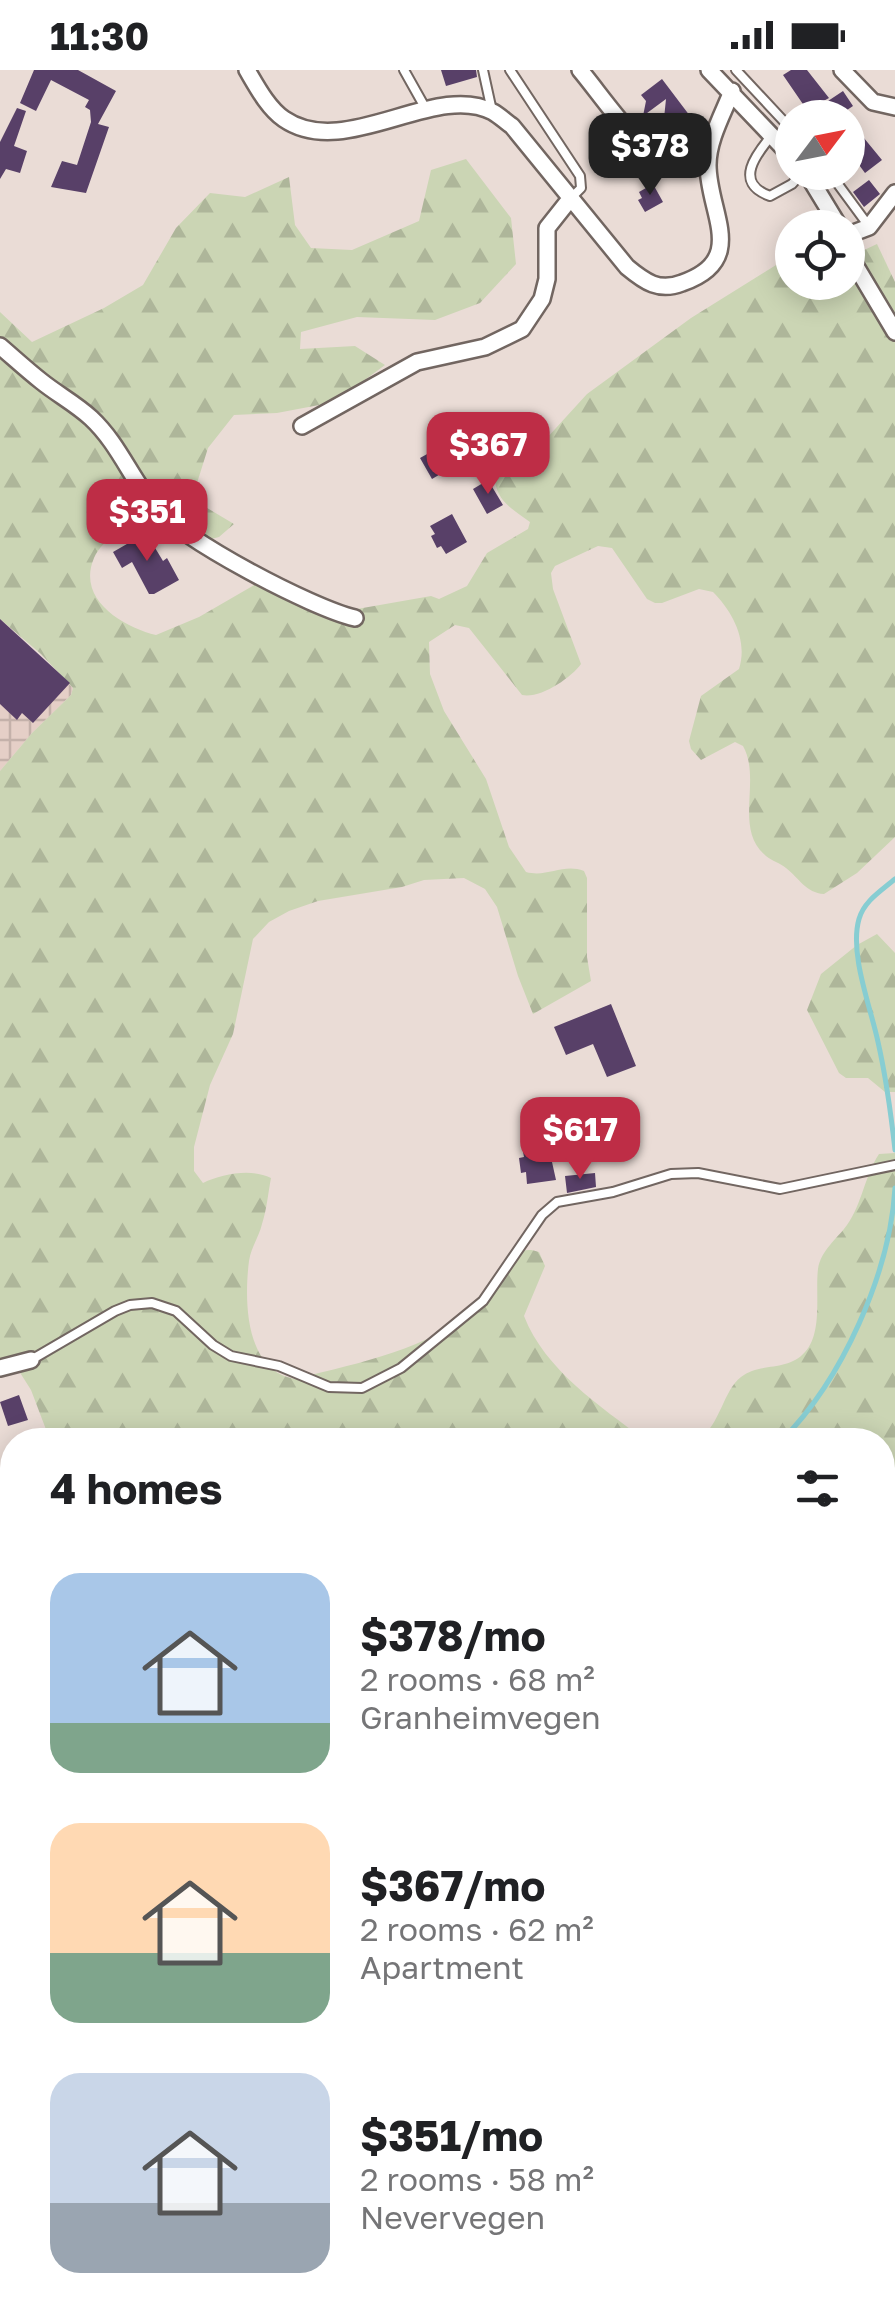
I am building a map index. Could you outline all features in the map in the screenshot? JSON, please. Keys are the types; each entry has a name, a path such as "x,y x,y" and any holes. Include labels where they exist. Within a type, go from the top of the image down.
{"street":[{"path":"247,70 282,118 302,129 353,129 427,111 473,106 492,112 512,126 627,267 644,282 658,287 673,287 711,270 720,251 721,229 708,162 732,91"},
{"path":"580,70 640,142 668,162 708,162"},
{"path":"709,70 775,136"},
{"path":"842,70 873,102 895,107"},
{"path":"865,229 895,193"},
{"path":"302,426 416,362 486,347 522,329 542,300 546,228 570,199"},
{"path":"865,281 895,332"},
{"path":"0,346 90,417 112,440 164,518 302,598 329,612 355,618"},
{"path":"0,1368 31,1360"}],"lane":[{"path":"404,70 427,111"},
{"path":"483,70 492,112"},
{"path":"510,70 580,176 581,188 570,199"},
{"path":"736,70 775,112"},
{"path":"773,134 750,166 748,177 770,196 781,190"},
{"path":"842,190 869,227"},
{"path":"31,1360 115,1311 152,1303 176,1311 231,1356 279,1366 329,1387 362,1388 401,1368 483,1301 542,1215 558,1202 613,1192 672,1174 698,1173 780,1189 895,1165"}],"shaded area":[{"path":"0,619 73,688 71,695 0,771"}],"green space":[{"path":"466,159 511,218 516,264 480,303 435,320 357,317 301,332 300,349 355,346 385,365 335,402 277,413 234,415 208,448 192,499 234,524 219,537 203,541 149,511 98,551 90,573 97,599 130,626 156,635 199,617 270,576 333,607 357,609 431,596 439,599 467,586 487,553 528,529 530,522 500,497 492,470 535,451 587,394 691,318 775,266 775,300 865,300 865,250 877,244 895,282 895,837 857,873 824,894 807,888 766,856 751,832 750,774 743,746 735,742 701,760 689,741 701,696 739,669 742,648 732,618 713,592 699,589 662,603 647,599 612,548 598,546 555,566 551,573 553,589 581,664 554,686 537,694 522,695 469,628 455,625 429,642 430,674 444,711 486,779 509,847 526,872 584,871 591,981 533,1014 497,907 485,889 464,878 424,880 318,901 289,911 269,922 253,939 233,1034 210,1085 194,1147 194,1171 203,1183 237,1173 271,1178 264,1218 250,1256 247,1295 257,1349 278,1373 295,1379 416,1344 483,1305 512,1259 528,1250 539,1252 545,1266 524,1316 533,1335 576,1386 629,1428 45,1428 19,1371 0,1376 0,771 71,695 73,688 0,619 0,312 32,342 104,308 143,285 176,228 210,193 245,197 289,177 295,225 311,248 352,250 419,221 431,170"},
{"path":"877,934 895,953 895,1092 885,1092 868,1078 846,1078 839,1073 807,1010 821,974"},
{"path":"895,1153 895,1428 710,1428 741,1377 790,1362 811,1344 822,1256 852,1217 879,1154"}],"building":[{"path":"34,70 78,70 116,91 98,124 109,127 86,193 51,187 62,161 77,165 91,122 90,110 85,107 89,100 51,80 36,111 20,103"},
{"path":"441,70 476,70 477,77 446,86"},
{"path":"791,70 807,70 829,98 800,100 783,75"},
{"path":"662,79 690,116 662,138 666,99 643,116 646,101 641,95"},
{"path":"843,91 849,100 830,100"},
{"path":"17,108 26,111 14,146 27,151 20,173 6,169 0,179 0,142"},
{"path":"865,139 882,160 865,173"},
{"path":"869,180 880,194 864,207 853,192 865,190"},
{"path":"653,184 663,202 645,212 638,200 642,198 639,192"},
{"path":"447,443 459,463 432,479 420,458"},
{"path":"488,480 503,505 487,514 473,489"},
{"path":"452,514 467,542 446,554 441,546 437,548 430,526"},
{"path":"146,533 179,580 154,594 149,594 132,562 122,568 113,552"},
{"path":"0,619 70,683 33,723 22,713 17,720 0,704"},
{"path":"611,1004 636,1066 607,1077 593,1044 566,1055 554,1027"},
{"path":"546,1135 556,1180 527,1184 519,1158 524,1157 522,1146 533,1144 532,1137"},
{"path":"595,1173 596,1187 567,1193 565,1176"},
{"path":"19,1395 28,1420 8,1426 0,1402"}],"waterway":[{"path":"895,879 865,907 857,933 859,964 881,1055 895,1150"},
{"path":"793,1428 824,1387 859,1323 884,1255 895,1188"}]}
